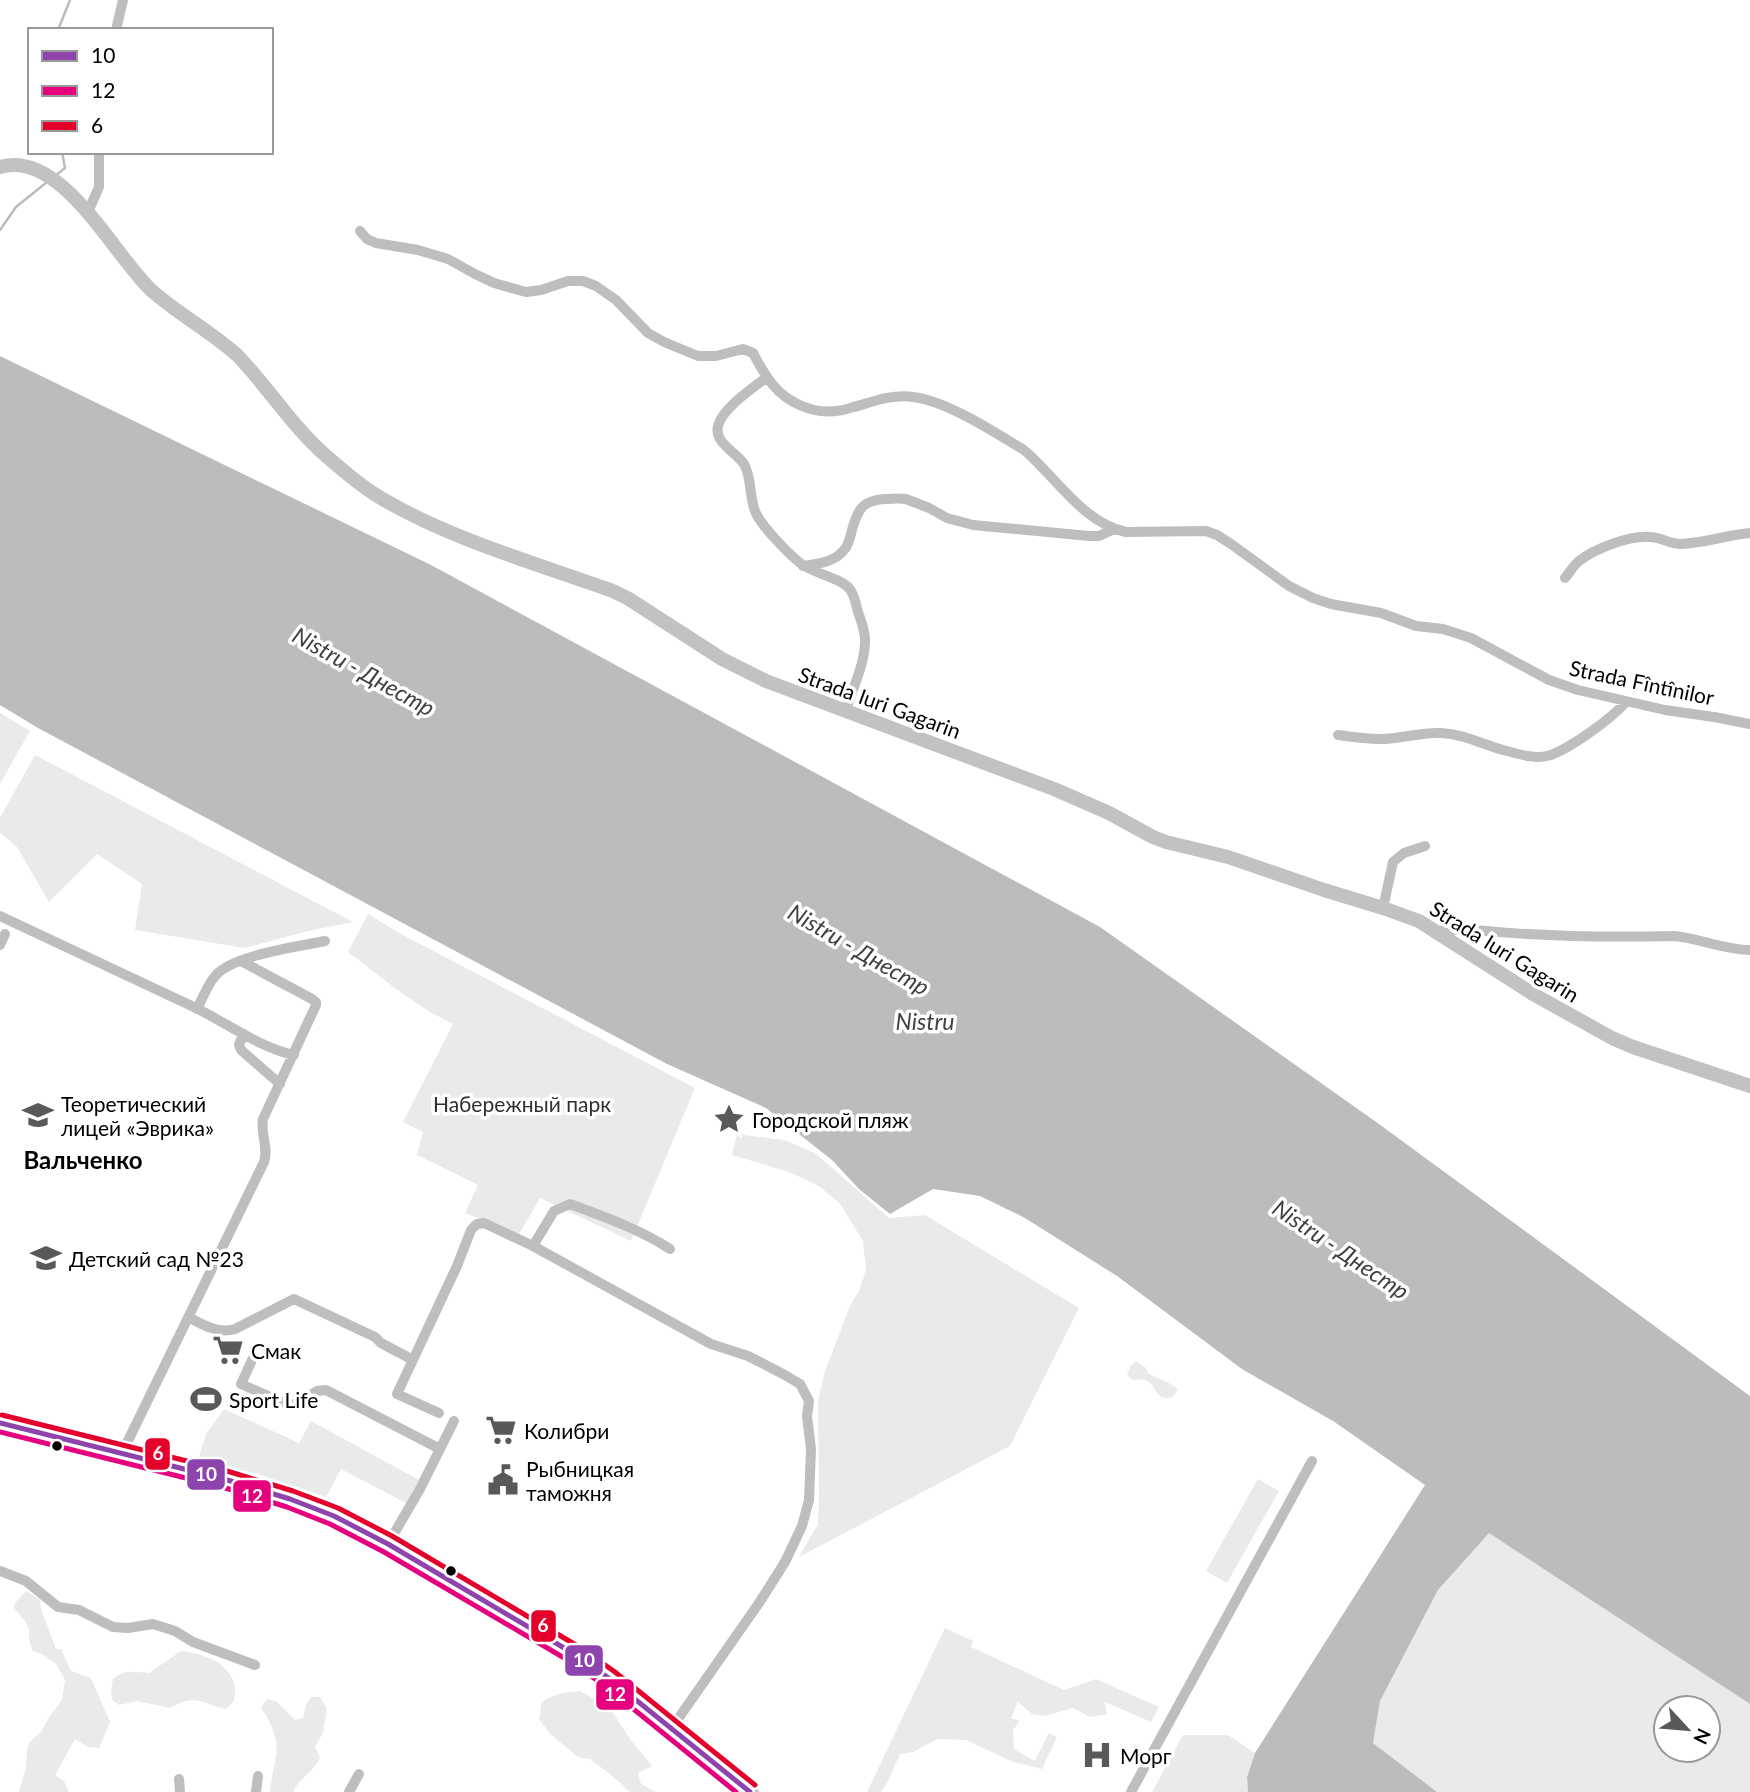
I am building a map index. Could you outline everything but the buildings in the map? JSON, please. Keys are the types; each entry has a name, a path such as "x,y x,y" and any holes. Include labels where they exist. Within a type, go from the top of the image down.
{"main road":[{"name":"Strada Iuri Gagarin","path":"0,167 24,164 48,175 63,187 88,212 128,265 151,290 237,355 301,433 373,493 405,511 455,534 629,598 735,667 779,687 1054,789 1109,813 1153,837 1228,857 1419,921 1533,994 1612,1038 1750,1086"},
{"path":"0,1423 224,1479 334,1516 388,1544 576,1655 610,1679 750,1792"}],"street":[{"path":"116,28 123,0"},
{"path":"88,212 99,187 99,154"},
{"path":"360,231 367,239 376,243 418,250 448,259 475,274 526,292 568,281 583,281 596,286 625,308 648,333 664,342 698,356 716,356 748,350 773,385 789,399 805,407 835,411 880,399 905,396 941,404 1024,450 1075,502 1114,529"},
{"path":"767,377 723,414 718,424 718,435 745,466 755,512 776,539 803,566 848,586 854,597 865,635 863,656 845,710"},
{"name":"Strada Fîntînilor","path":"803,566 817,564 839,555 848,543 860,509 872,500 906,499 958,522 985,527 1089,536 1099,536 1114,529 1206,531 1217,535 1300,593 1331,604 1381,613 1416,626 1459,633 1549,680 1578,690 1665,710 1750,724"},
{"path":"1566,578 1584,558 1618,542 1638,537 1678,544 1750,533"},
{"path":"1338,735 1382,739 1410,734 1441,733 1473,738 1522,755 1550,755 1601,725 1626,702"},
{"path":"1384,908 1393,862 1404,853 1425,846"},
{"path":"0,916 197,1009 283,1053 294,1055"},
{"path":"1437,932 1465,929 1600,937 1674,936 1750,950"},
{"path":"197,1009 206,990 224,968 271,952 325,942"},
{"path":"122,1453 264,1162 267,1152 263,1119 316,1009 316,1002 241,961"},
{"path":"243,1034 241,1050 280,1084"},
{"path":"533,1246 554,1211 570,1204 626,1225 670,1249"},
{"path":"439,1413 397,1394 471,1230 477,1224 484,1223 533,1246 712,1344 748,1356 800,1384 809,1401 807,1416 811,1449 809,1500 802,1526 760,1604 671,1729"},
{"path":"188,1317 225,1332 294,1299 375,1337 413,1360"},
{"path":"253,1358 241,1384 291,1406 317,1391 335,1392 440,1449"},
{"path":"388,1544 420,1489 454,1421"},
{"path":"1131,1792 1312,1461"},
{"path":"0,1571 26,1581 58,1606 79,1611 113,1627 153,1625 176,1631 193,1642 255,1665"},
{"path":"349,1792 359,1774"},
{"path":"256,1792 258,1776"},
{"path":"178,1779 180,1792"}],"green space":[{"path":"0,713 30,731 0,784"},
{"path":"35,755 353,922 245,948 135,930 142,884 97,854 49,902 17,847 0,833 0,818"},
{"name":"Набережный парк","path":"368,914 401,934 695,1088 631,1241 540,1198 519,1234 465,1213 478,1185 417,1155 423,1132 403,1122 453,1024 412,1000 348,952"},
{"path":"737,1134 784,1140 815,1153 889,1218 925,1215 1079,1308 1010,1446 799,1557 818,1524 818,1401 825,1371 866,1270 863,1241 840,1204 819,1186 789,1172 732,1155"},
{"path":"1136,1361 1145,1367 1149,1374 1178,1389 1173,1397 1162,1397 1149,1382 1132,1380 1127,1374"},
{"path":"224,1409 299,1443 311,1421 419,1480 406,1503 341,1469 326,1497 258,1474 198,1460 206,1434"},
{"path":"1258,1479 1279,1491 1227,1583 1206,1571"},
{"path":"1489,1532 1750,1704 1750,1792 1437,1792 1373,1743 1380,1701 1438,1590"},
{"path":"26,1591 40,1600 56,1649 61,1649 71,1671 91,1678 110,1722 99,1748 88,1747 75,1739 55,1775 64,1781 69,1792 19,1792 26,1768 27,1748 62,1700 65,1680 56,1664 33,1651 29,1629 14,1608"},
{"path":"945,1628 973,1641 971,1647 1064,1690 1096,1679 1159,1707 1151,1722 1105,1702 1107,1714 1090,1717 1073,1708 1045,1716 1032,1714 1018,1702 1011,1718 1020,1721 1013,1730 1014,1749 1035,1761 1049,1733 1057,1737 1042,1769 1013,1762 966,1740 938,1739 913,1752 900,1754 881,1792 867,1792"},
{"path":"181,1651 205,1656 231,1675 235,1689 234,1701 226,1709 192,1700 170,1708 137,1701 119,1705 112,1700 113,1679 117,1676 130,1672 149,1673"},
{"path":"580,1691 609,1707 652,1766 638,1773 641,1784 656,1792 630,1792 590,1759 578,1757 550,1734 539,1719 542,1702 560,1694"},
{"path":"311,1697 320,1697 327,1709 323,1733 315,1747 320,1758 293,1792 270,1792 276,1744 271,1725 261,1708 267,1699 277,1702 295,1720 303,1718"},
{"path":"1183,1735 1228,1735 1255,1753 1247,1777 1248,1792 1152,1792"}],"water":[{"name":"Nistru","path":"0,356 431,565 1100,927 1379,1124 1750,1396 1750,1704 1489,1533 1438,1590 1380,1701 1373,1743 1437,1792 1248,1792 1247,1777 1255,1753 1425,1485 1333,1421 1242,1369 1117,1276 1025,1218 980,1196 933,1189 890,1214 859,1189 832,1160 766,1108 667,1064 38,728 0,705"}],"waterway":[{"path":"59,28 70,0"},
{"path":"55,176 65,168 62,154"},
{"path":"0,230 16,207 47,182"}],"transit line":[{"name":"6","path":"2,1415 227,1471 338,1508 392,1536 581,1648 615,1672 755,1785"},
{"name":"10","path":"0,1423 224,1479 334,1516 388,1544 576,1655 610,1679 750,1792"},
{"name":"12","path":"0,1432 222,1487 287,1507 330,1524 384,1552 571,1662 605,1686 736,1792"}],"place":[{"name":"Теоретический лицей «Эврика»","path":"38,1115"},
{"name":"Городской пляж","path":"729,1119"},
{"name":"Детский сад №23","path":"46,1258"},
{"name":"Смак","path":"228,1350"},
{"name":"Sport Life","path":"206,1399"},
{"name":"Колибри","path":"501,1430"},
{"name":"Рыбницкая таможня","path":"503,1480"},
{"name":"Морг","path":"1097,1755"}],"district":[{"name":"Вальченко","path":"83,1159"}],"water label":[{"name":"Nistru - Днестр","path":"364,671"},
{"name":"Nistru - Днестр","path":"859,949"},
{"name":"Nistru - Днестр","path":"1341,1249"}]}
